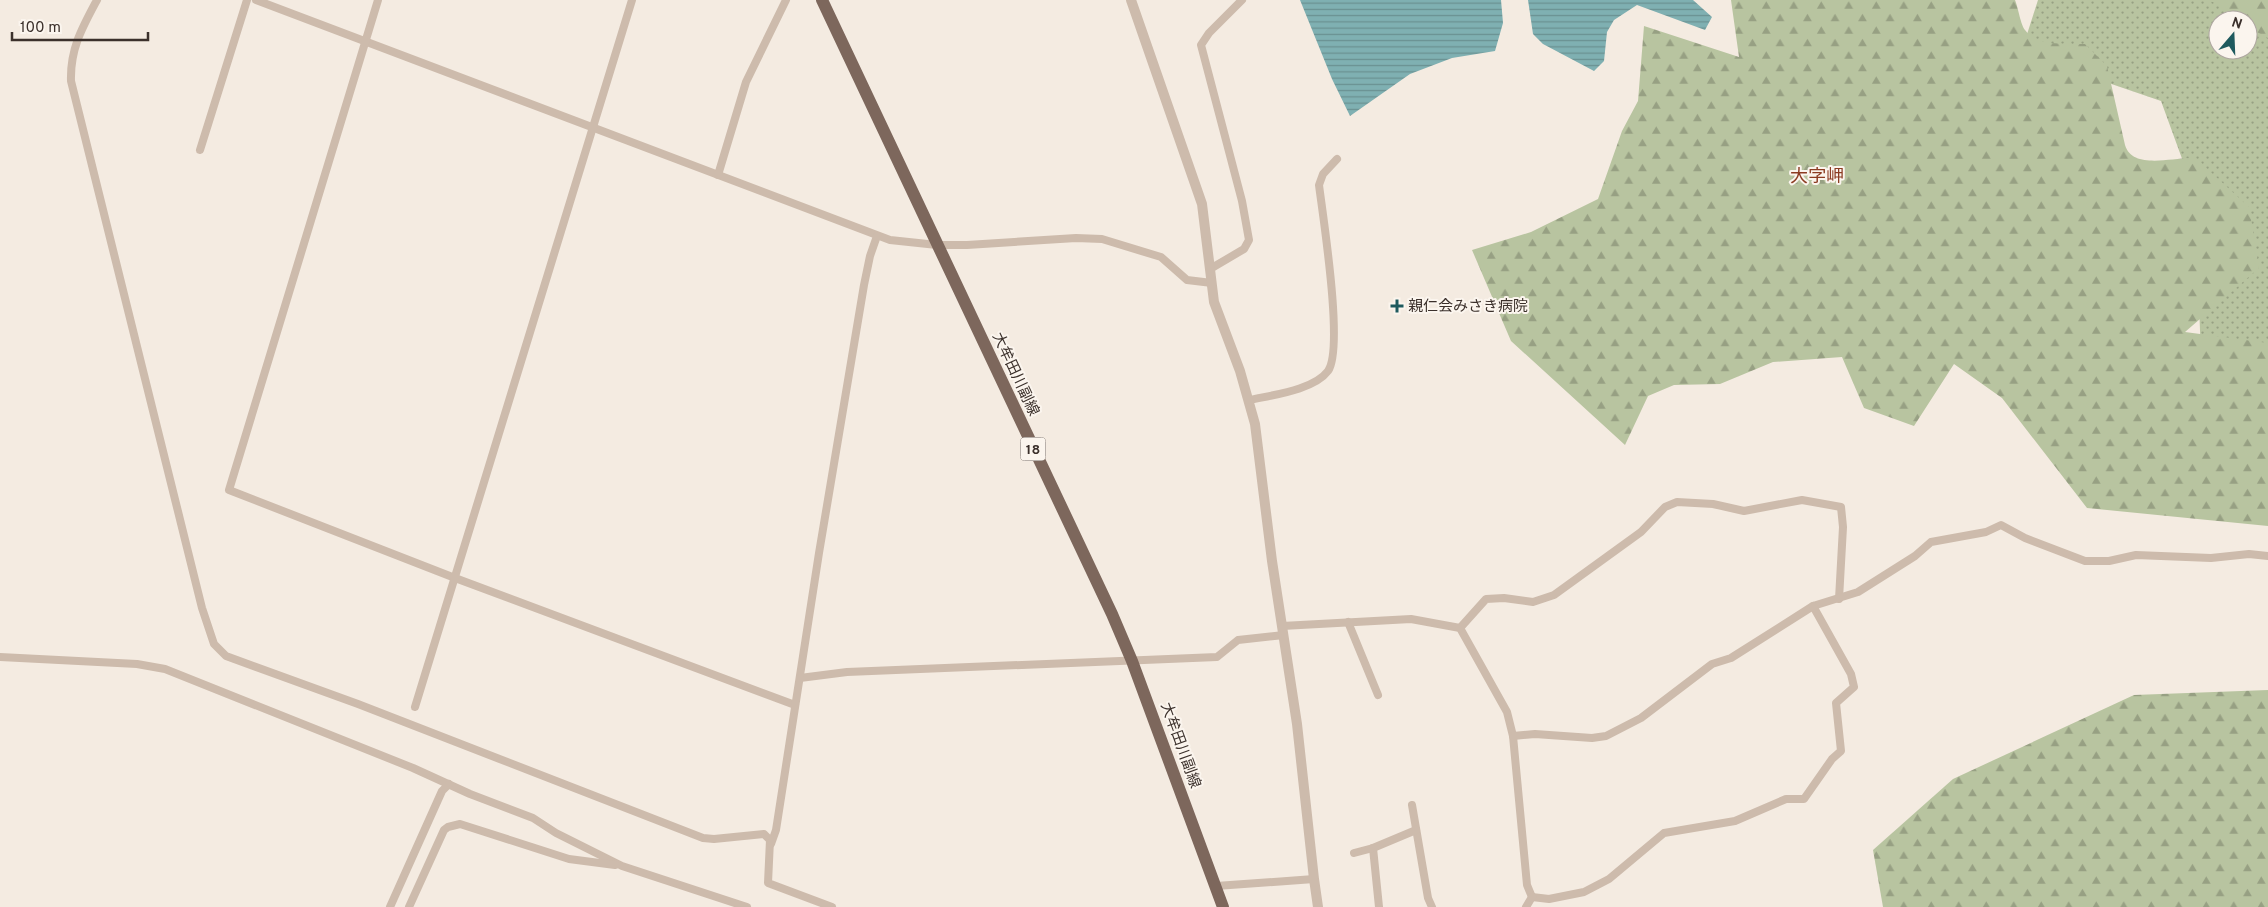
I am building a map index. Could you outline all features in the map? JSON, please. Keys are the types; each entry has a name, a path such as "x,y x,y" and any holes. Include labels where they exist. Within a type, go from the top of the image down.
{"main road":[{"name":"大牟田川副線","path":"822,0 1112,614 1132,661 1223,907"}],"street":[{"path":"96,0 81,31 70,61 71,81 174,497 204,615 214,644 226,656 358,704 703,838 714,839 764,834 770,840 768,884 832,907"},
{"path":"200,150 247,0"},
{"path":"256,0 876,236 890,240 937,245 967,245 1076,238 1102,239 1160,257 1187,280 1212,283"},
{"path":"378,0 228,490 455,578 795,705"},
{"path":"414,707 632,0"},
{"path":"718,175 746,82 786,0"},
{"path":"1131,0 1202,204 1214,302 1250,400 1261,456 1272,561 1297,724 1318,907"},
{"path":"1210,269 1244,249 1250,240 1242,201 1201,45 1208,34 1242,0"},
{"path":"1250,400 1312,384 1329,371 1335,346 1334,317 1319,185 1323,174 1337,158"},
{"path":"770,845 776,830 819,553 864,285 876,236"},
{"path":"1460,628 1486,599 1504,598 1533,602 1554,595 1641,532 1665,507 1677,502 1713,504 1744,511 1802,500 1841,506 1843,527 1838,599"},
{"path":"1513,736 1535,734 1592,738 1606,736 1641,718 1712,664 1731,658 1813,606 1858,592 1915,556 1931,542 1986,532 2001,525 2025,538 2085,561 2109,561 2136,555 2211,558 2249,554 2268,556"},
{"path":"1532,897 1549,899 1584,892 1609,879 1664,833 1736,821 1786,799 1804,798 1832,759 1842,751 1836,703 1854,687 1851,674 1813,606"},
{"path":"800,678 847,672 1217,657 1238,640 1283,630 1348,622 1410,620 1460,628"},
{"path":"1348,622 1378,696"},
{"path":"1460,628 1506,712 1513,736 1522,848 1527,886 1532,897"},
{"path":"0,657 137,664 165,669 533,818 556,833 622,866 747,907"},
{"path":"390,907 442,791 449,784"},
{"path":"1412,805 1428,898 1432,907"},
{"path":"409,907 444,830 460,824 569,859 622,866"},
{"path":"1354,853 1373,848 1416,830"},
{"path":"1373,848 1378,907"},
{"path":"1216,886 1314,879"},
{"path":"1526,907 1532,897"}],"green space":[{"path":"1731,0 2015,0 2024,28 2030,35 2045,42 2085,44 2107,66 2125,145 2130,153 2137,158 2157,161 2198,159 2249,207 2259,268 2185,332 2268,343 2268,526 2087,508 2002,398 1954,364 1914,426 1864,408 1842,357 1773,362 1720,384 1674,385 1648,396 1625,445 1511,341 1472,250 1531,232 1598,199 1622,131 1638,101 1644,26 1739,57"},
{"path":"2038,0 2246,0 2257,10 2208,10 2208,60 2258,60 2258,11 2268,20 2268,355 2201,356 2199,305 2200,208 2161,101 2021,53"},
{"path":"2208,0 2268,0 2268,38 2258,32 2258,10 2227,10"},
{"path":"2268,690 2268,907 1883,907 1873,850 1953,779 2134,695"}],"water":[{"path":"1300,0 1501,0 1503,23 1495,51 1452,58 1410,74 1350,116 1332,79"},
{"path":"1528,0 1693,0 1712,17 1705,30 1637,5 1614,20 1607,32 1604,61 1594,71 1543,44 1533,34"}],"place":[{"name":"親仁会みさき病院","path":"1397,306"}],"district":[{"name":"大字岬","path":"1817,176"}]}
